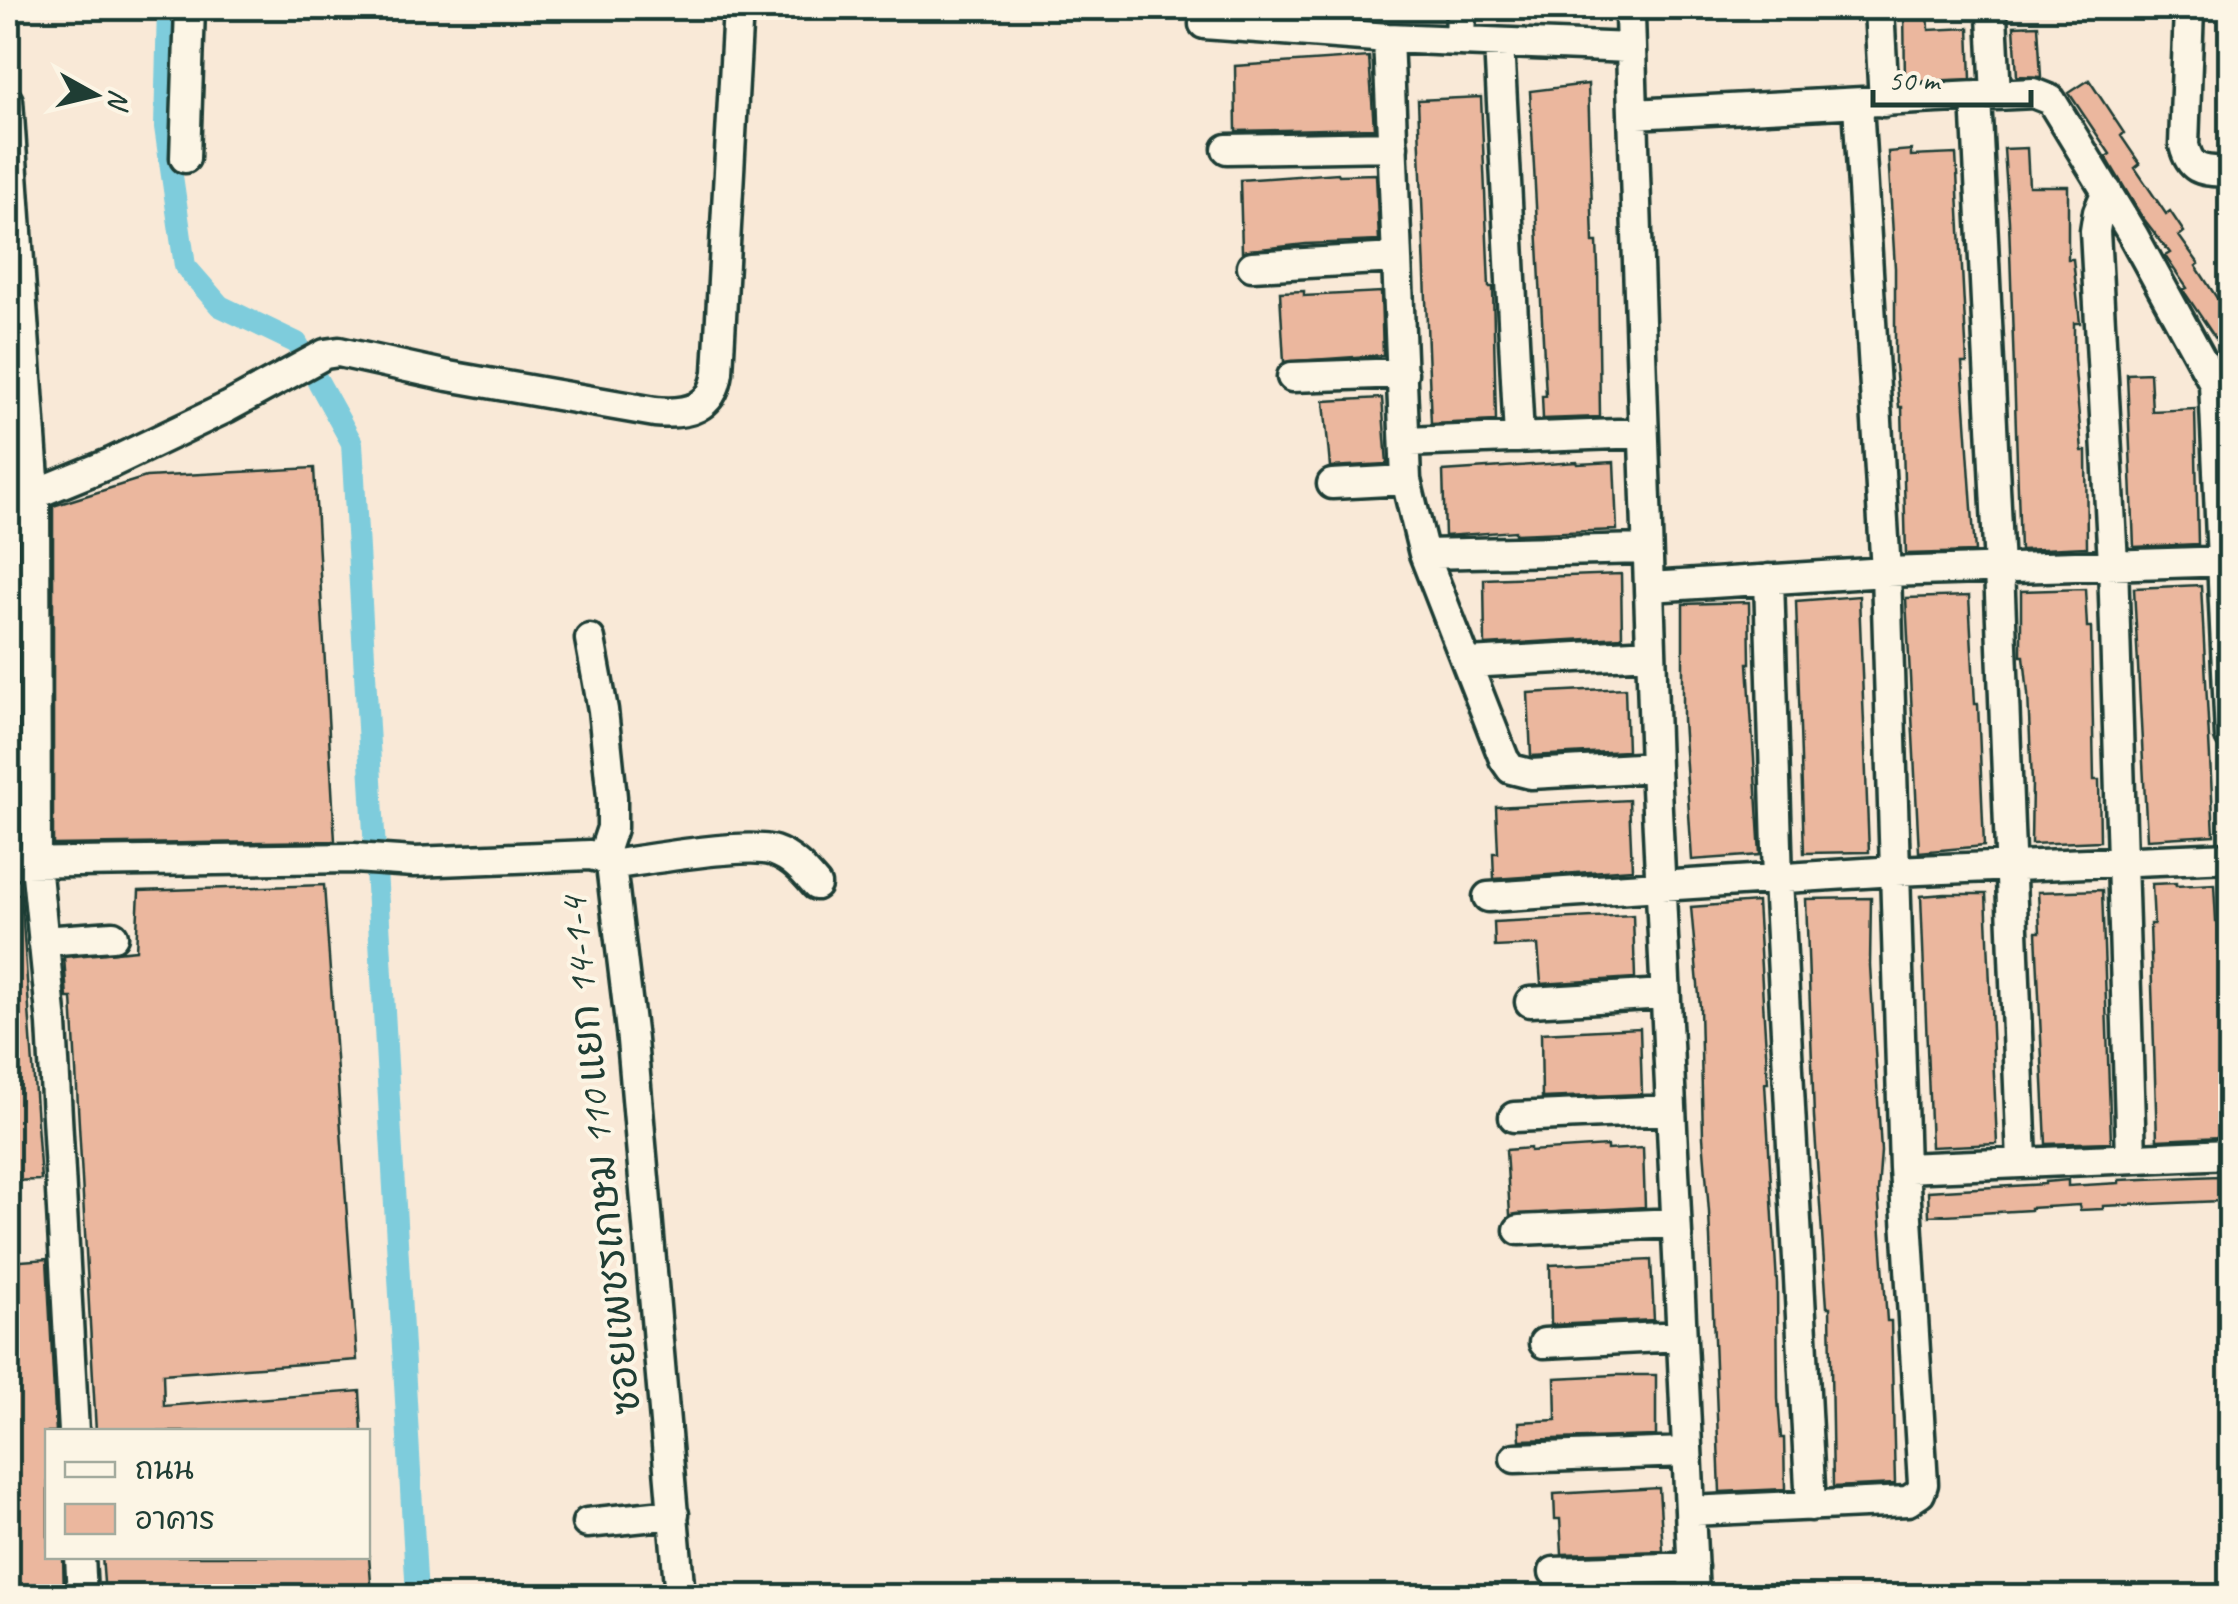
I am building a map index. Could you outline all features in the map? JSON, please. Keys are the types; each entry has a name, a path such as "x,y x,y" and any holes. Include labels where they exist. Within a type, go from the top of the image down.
{"street":[{"path":"185,158 190,8"},
{"path":"35,494 111,464 274,384 326,354 339,352 466,380 655,412 685,413 707,402 717,384 718,372 738,8"},
{"path":"1460,41 1462,8"},
{"path":"1690,1512 1908,1501 1920,1493 1923,1484 1904,1168 1871,103 1879,8"},
{"path":"2189,8 2184,145 2188,161 2200,170 2230,172"},
{"path":"1629,10 1655,767 1694,1596"},
{"path":"1992,16 1986,96 2022,1162"},
{"path":"1204,24 1237,17 1347,21 1388,38 1631,48"},
{"path":"1388,38 1406,480 1424,554 1511,769 1532,774 1655,767"},
{"path":"1499,43 1519,438"},
{"path":"1633,114 2040,93 2051,100 2214,383 2226,561 2230,736"},
{"path":"8,101 35,494 36,864 54,1044 74,1429"},
{"path":"1227,149 1393,146"},
{"path":"2107,192 2098,212 2096,231 2113,563 2131,1157"},
{"path":"1252,266 1396,258"},
{"path":"1292,377 1403,373"},
{"path":"1404,442 1643,433"},
{"path":"1332,484 1406,480"},
{"path":"1424,554 1647,550"},
{"path":"1650,586 1886,572 2226,561"},
{"path":"1769,579 1778,880 1810,1506"},
{"path":"590,639 603,710 612,798 607,862 770,849 788,857 816,885"},
{"path":"1468,662 1651,653"},
{"name":"ซอยเพชรเกษม 110 แยก 14-1-4","path":"8,863 354,858 414,862 590,854 607,862 632,1040 680,1596"},
{"path":"1488,897 1896,872 2230,857"},
{"path":"44,941 112,936"},
{"path":"1530,1002 1665,994"},
{"path":"1514,1117 1670,1110"},
{"path":"1904,1168 2230,1154"},
{"path":"1519,1230 1676,1224"},
{"path":"1544,1343 1682,1336"},
{"path":"1516,1458 1687,1452"},
{"path":"588,1523 674,1514"},
{"path":"80,1559 82,1596"},
{"path":"1554,1572 1692,1567"}],"building":[{"path":"1904,8 1928,8 1929,30 1969,28 1971,79 1905,82"},
{"path":"2038,25 2041,77 2017,76 2014,26"},
{"path":"1369,57 1374,128 1236,131 1235,66"},
{"path":"2089,80 2124,133 2121,136 2140,164 2135,168 2166,214 2170,211 2184,232 2179,236 2230,318 2230,360 2183,290 2187,288 2165,256 2170,253 2140,214 2106,157 2110,154 2069,93"},
{"path":"1588,84 1593,242 1597,242 1598,267 1600,417 1543,419 1542,396 1546,396 1530,91"},
{"path":"1481,97 1489,287 1493,287 1496,421 1431,424 1418,100"},
{"path":"2027,148 2029,186 2068,186 2068,259 2073,259 2080,323 2074,323 2074,359 2082,451 2086,451 2087,547 2020,550 2004,149"},
{"path":"1911,150 1911,156 1956,154 1967,363 1962,363 1975,552 1906,554 1888,152"},
{"path":"1376,174 1379,241 1242,251 1240,180"},
{"path":"1304,291 1304,296 1381,292 1383,355 1284,362 1280,292"},
{"path":"2150,373 2152,411 2195,409 2198,544 2134,547 2127,374"},
{"path":"1382,398 1387,464 1330,467 1324,401"},
{"path":"1614,462 1617,530 1445,536 1443,471"},
{"path":"314,468 335,841 53,845 53,506 146,477"},
{"path":"1621,574 1622,637 1485,645 1484,579"},
{"path":"2201,585 2214,835 2147,839 2134,588"},
{"path":"2085,589 2087,627 2091,627 2094,780 2099,780 2100,841 2031,844 2032,782 2028,694 2021,656 2021,591"},
{"path":"1859,596 1869,852 1804,853 1796,601"},
{"path":"1969,596 1984,846 1919,852 1906,598"},
{"path":"1749,602 1748,663 1760,855 1692,860 1683,720 1683,604"},
{"path":"1625,688 1627,751 1531,756 1528,693"},
{"path":"1629,800 1632,869 1494,879 1493,853 1498,853 1496,807"},
{"path":"2152,884 2214,884 2225,1100 2221,1100 2222,1137 2157,1140"},
{"path":"324,885 357,1360 163,1374 164,1406 360,1391 362,1429 96,1429 72,998 67,998 64,957 136,950 139,891"},
{"path":"2102,890 2111,1142 2046,1144 2036,932 2040,932 2038,892"},
{"path":"8,894 21,894 41,1180 8,1181"},
{"path":"1986,894 1997,1144 1931,1147 1921,896"},
{"path":"1871,898 1870,965 1881,1151 1878,1192 1887,1321 1891,1321 1895,1484 1833,1487 1830,1307 1814,1117 1806,899"},
{"path":"1757,902 1785,1489 1720,1492 1700,1007 1691,907"},
{"path":"1633,915 1635,978 1541,984 1538,945 1495,947 1494,922"},
{"path":"1640,1028 1642,1094 1542,1098 1541,1033"},
{"path":"1607,1146 1607,1150 1643,1148 1645,1207 1510,1215 1506,1150"},
{"path":"2219,1176 2220,1201 2080,1210 2079,1205 1929,1216 1928,1191 2068,1180 2068,1186"},
{"path":"47,1259 56,1429 45,1429 45,1559 63,1559 64,1596 8,1596 8,1262"},
{"path":"1651,1260 1654,1320 1551,1325 1550,1265"},
{"path":"1656,1375 1656,1436 1520,1440 1519,1422 1556,1420 1555,1378"},
{"path":"1659,1488 1663,1551 1562,1554 1554,1494"},
{"path":"102,1559 369,1559 372,1596 105,1596"}],"waterway":[{"path":"168,8 165,127 185,266 220,306 297,343 352,443 417,1596"}]}
